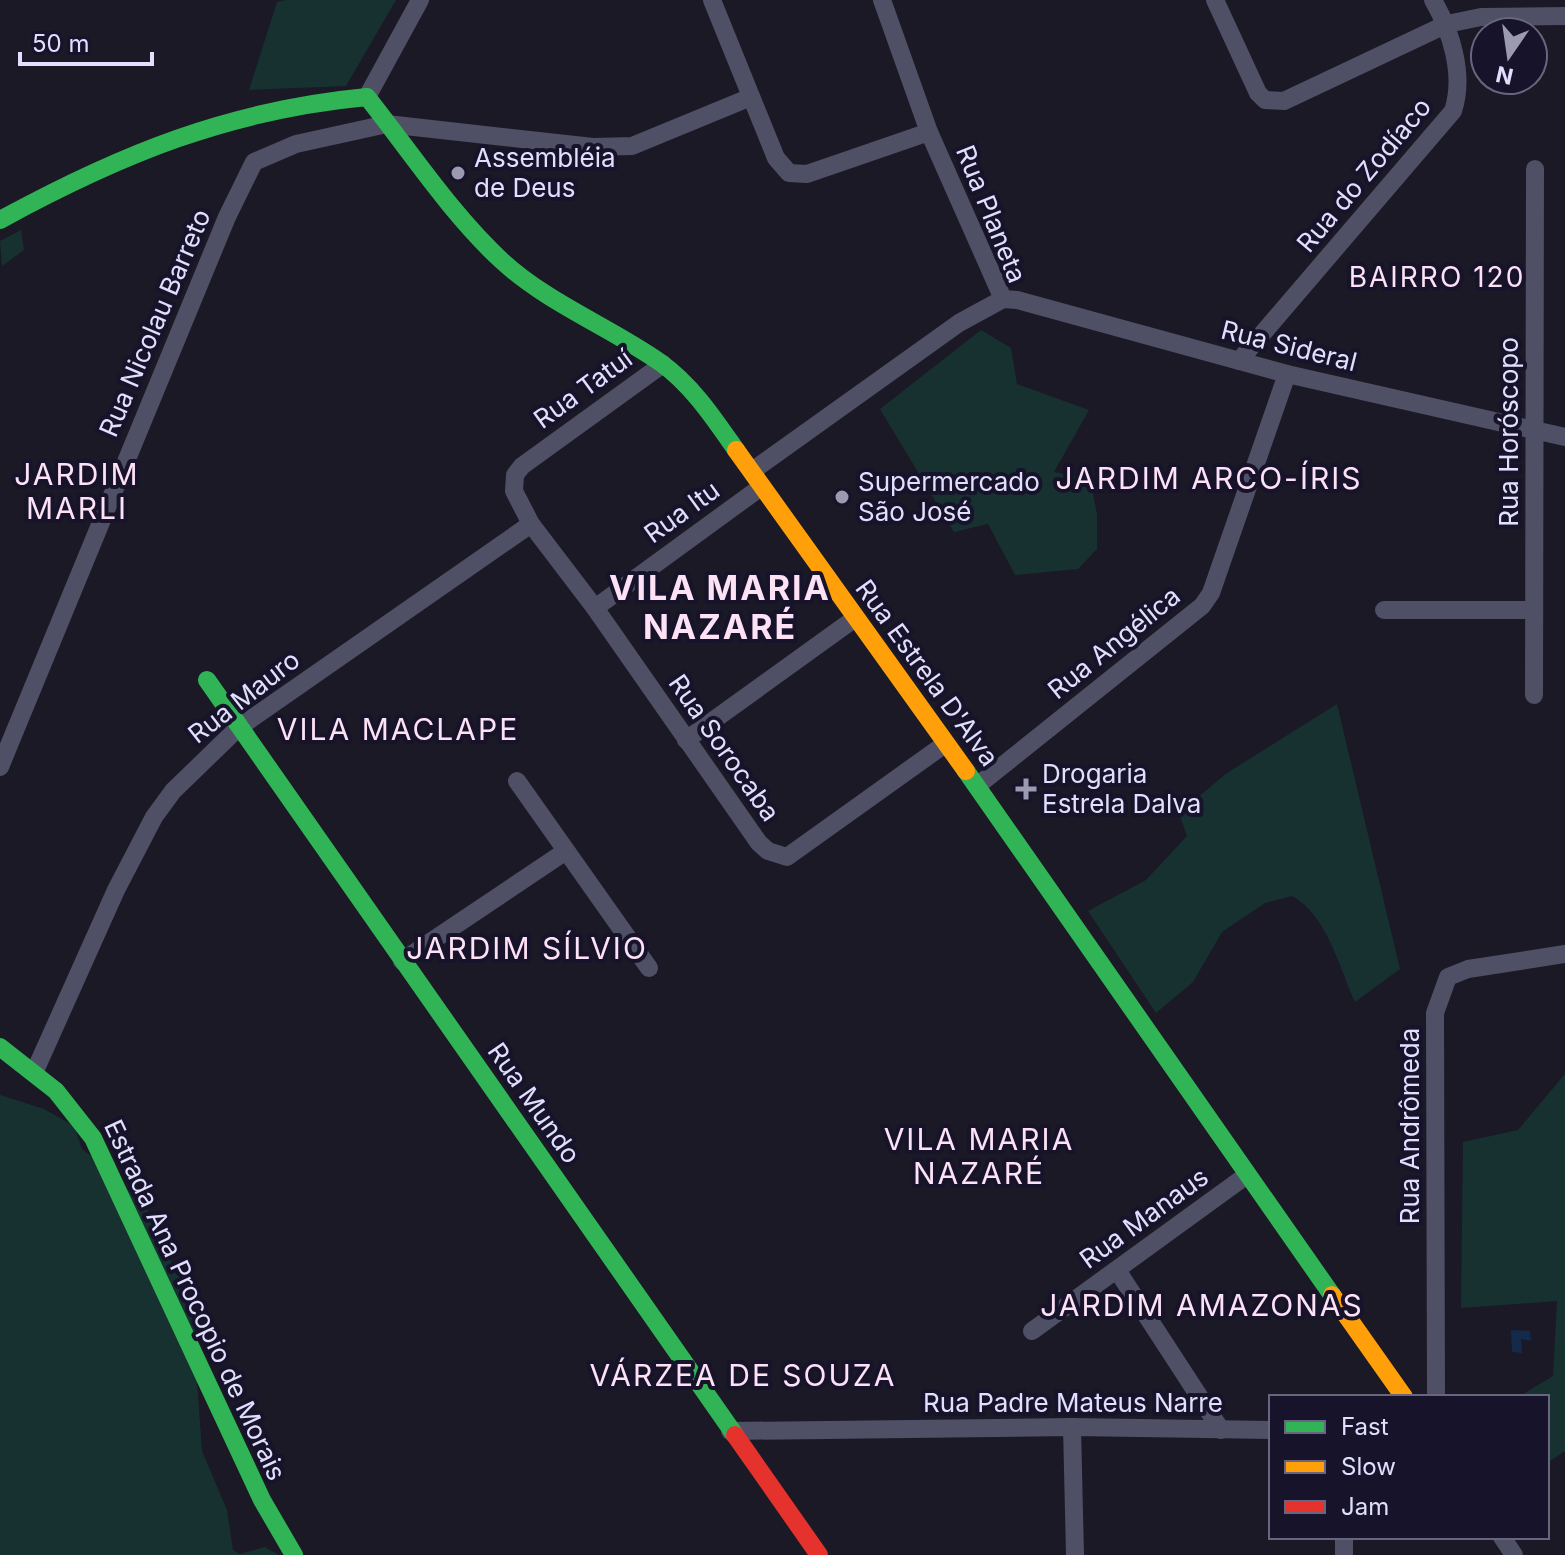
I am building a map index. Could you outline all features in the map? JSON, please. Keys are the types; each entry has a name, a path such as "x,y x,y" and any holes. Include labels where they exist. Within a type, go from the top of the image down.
{"street":[{"path":"0,220 91,169 167,138 289,104 367,97 420,0"},
{"path":"712,0 776,158 789,173 807,174 929,132"},
{"name":"Rua Planeta","path":"756,479 959,323 1003,299 929,132 882,0"},
{"path":"1215,0 1258,93 1265,100 1284,101 1447,24 1481,17 1565,16"},
{"name":"Rua do Zodíaco","path":"1239,361 1453,111 1458,94 1447,24 1433,0"},
{"name":"Rua Estrela D'Alva","path":"367,97 504,263 575,313 663,364 706,407 854,619 977,786 1403,1395"},
{"name":"Rua Nicolau Barreto","path":"0,767 254,162 269,153 387,124 614,148 650,140 751,97"},
{"name":"Rua Horóscopo","path":"1534,695 1535,169"},
{"name":"Rua Sideral","path":"1003,299 1017,300 1287,374 1565,437"},
{"name":"Rua Tatuí","path":"534,457 663,364"},
{"name":"Rua Angélica","path":"977,786 1202,606 1218,574 1287,374"},
{"name":"Rua Sorocaba","path":"534,457 522,466 514,483 514,491 531,524 595,608 759,843 768,851 787,857 945,744"},
{"name":"Rua Itu","path":"595,608 756,479"},
{"name":"Rua Mauro","path":"34,1073 116,890 154,817 173,791 238,728 531,524"},
{"path":"1384,610 1534,610"},
{"path":"686,740 854,619"},
{"name":"Rua Mundo","path":"207,680 819,1555"},
{"path":"517,781 649,968"},
{"path":"402,961 566,851"},
{"name":"Rua Andrômeda","path":"1436,1395 1435,1013 1448,977 1468,969 1565,954"},
{"name":"Estrada Ana Procopio de Morais","path":"0,1047 73,1109 93,1138 262,1500 294,1555"},
{"name":"Rua Manaus","path":"1032,1331 1247,1175"},
{"path":"1117,1270 1221,1430"},
{"path":"1072,1427 1075,1555"},
{"name":"Rua Padre Mateus Narre","path":"730,1431 1072,1427 1269,1430"}],"green space":[{"path":"396,0 346,86 249,90 277,2"},
{"path":"21,230 24,250 2,266 0,241"},
{"path":"981,330 1011,348 1017,384 1089,410 1054,472 1090,479 1097,514 1097,549 1078,569 1015,575 988,524 954,532 880,409"},
{"path":"1337,704 1400,969 1355,1002 1323,929 1304,905 1292,896 1265,903 1222,932 1193,982 1156,1013 1088,911 1146,880 1187,836 1179,813 1227,773"},
{"path":"1565,1074 1565,1451 1549,1462 1549,1395 1521,1395 1553,1376 1557,1301 1461,1308 1463,1142 1518,1130"},
{"path":"0,1095 44,1109 74,1126 82,1149 106,1167 154,1217 172,1264 196,1289 199,1306 194,1340 202,1451 227,1510 233,1550 240,1554 265,1547 279,1555 0,1555"}],"water":[{"path":"1511,1330 1530,1331 1531,1341 1521,1339 1522,1353 1512,1352"}],"traffic: fast":[{"path":"0,220 89,175 177,139 268,112 367,97 448,203 483,243 540,290 661,363 702,404 736,450"},
{"path":"207,680 735,1435"},
{"path":"966,771 1332,1295"},
{"path":"0,1047 56,1091 93,1138 262,1500 294,1555"}],"traffic: slow":[{"path":"736,450 966,771"},
{"path":"1332,1295 1403,1395"}],"traffic: jam":[{"path":"735,1435 819,1555"}],"place":[{"name":"Assembléia de Deus","path":"458,173"},
{"name":"Supermercado São José","path":"842,497"},
{"name":"Drogaria Estrela Dalva","path":"1026,789"}],"district":[{"name":"BAIRRO 120","path":"1437,277"},
{"name":"JARDIM ARCO-ÍRIS","path":"1209,479"},
{"name":"JARDIM MARLI","path":"77,492"},
{"name":"VILA MARIA NAZARÉ","path":"720,608"},
{"name":"VILA MACLAPE","path":"398,730"},
{"name":"JARDIM SÍLVIO","path":"527,949"},
{"name":"VILA MARIA NAZARÉ","path":"979,1157"},
{"name":"JARDIM AMAZONAS","path":"1202,1306"},
{"name":"VÁRZEA DE SOUZA","path":"743,1376"}]}
